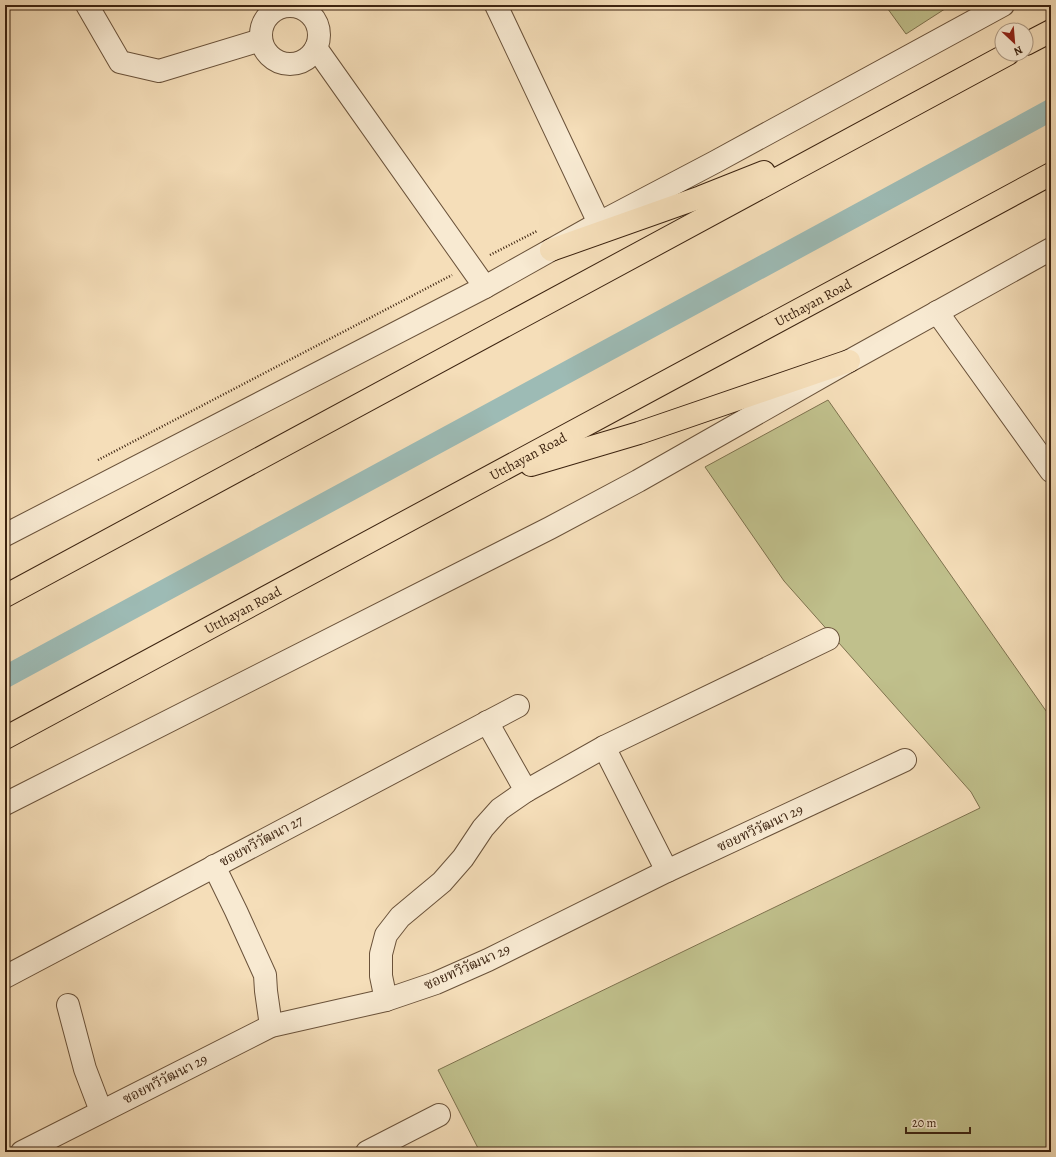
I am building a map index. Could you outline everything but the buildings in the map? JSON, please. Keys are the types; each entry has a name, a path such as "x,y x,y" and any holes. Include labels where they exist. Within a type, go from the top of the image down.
{"main road":[{"path":"1034,40 1051,31"},
{"path":"5,596 994,62"},
{"path":"551,250 701,197 864,132"},
{"name":"Utthayan Road","path":"5,738 1051,174"},
{"path":"488,477 639,433 849,362"}],"street":[{"path":"87,5 120,62 159,71 261,40"},
{"path":"496,5 599,223"},
{"path":"5,535 485,286 1003,5"},
{"path":"284,7 297,7 308,13 316,22 319,35 316,48 308,58 297,64 283,64 271,58 263,48 260,35 264,22 272,12 284,7"},
{"path":"316,48 485,286"},
{"path":"5,804 550,528 638,481 1051,249"},
{"path":"937,312 1051,471"},
{"path":"386,1000 381,976 381,954 386,935 400,917 442,882 463,858 483,828 500,809 526,791 604,748 828,640"},
{"name":"ซอยทวีวัฒนา 27","path":"5,977 518,706"},
{"path":"487,722 526,791"},
{"path":"604,748 667,871"},
{"name":"ซอยทวีวัฒนา 29","path":"22,1152 271,1026 386,1000 436,983 488,960 667,871 905,760"},
{"path":"214,866 240,917 265,974 271,1026"},
{"path":"68,1005 85,1069 101,1111"},
{"path":"367,1152 439,1116"}],"green space":[{"path":"885,5 951,5 906,34"},
{"path":"828,400 1051,718 1051,1152 480,1152 438,1070 980,808 971,792 784,581 705,467"}],"waterway":[{"path":"5,677 1051,110"}]}
